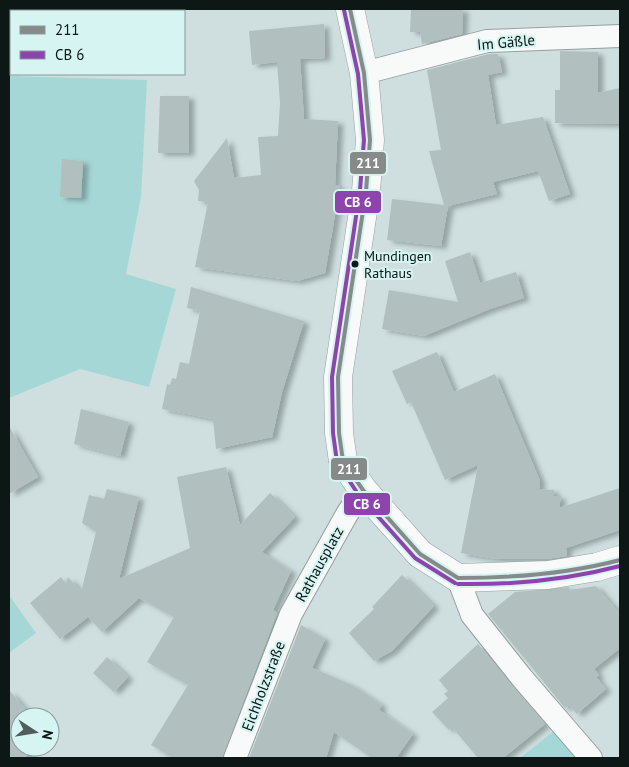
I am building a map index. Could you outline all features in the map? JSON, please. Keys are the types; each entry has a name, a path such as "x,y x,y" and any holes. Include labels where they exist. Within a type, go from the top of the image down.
{"street":[{"path":"350,9 364,73 370,140 366,191 338,378 339,433 343,461 363,490 420,554 458,578 548,575 597,567 620,560"},
{"name":"Im Gäßle","path":"364,73 487,41 620,36"},
{"name":"Rathausplatz","path":"292,614 347,514 363,490"},
{"path":"458,578 472,615 522,678 591,758"},
{"name":"Eichholzstraße","path":"235,758 292,614"}],"shaded area":[{"path":"9,76 147,80 141,197 126,274 176,289 149,387 80,369 9,398"},
{"path":"9,595 36,633 9,653"},
{"path":"554,731 577,758 520,758"}],"building":[{"path":"411,9 463,9 462,34 422,44 420,32 410,32"},
{"path":"324,24 325,58 300,59 304,119 338,121 335,185 340,186 325,273 297,281 195,267 208,202 198,201 199,190 194,181 227,138 234,178 261,175 258,137 278,136 280,103 277,62 252,65 249,31"},
{"path":"560,51 598,52 598,93 620,88 620,124 555,123 555,90 560,90"},
{"path":"489,54 498,54 502,72 488,75 496,125 543,117 570,194 549,201 538,171 493,182 497,194 448,206 441,246 387,240 392,199 444,205 429,151 441,150 427,70"},
{"path":"160,96 189,96 189,153 158,153"},
{"path":"62,159 83,161 81,198 60,197"},
{"path":"470,252 480,283 516,272 524,298 490,309 424,336 382,329 389,290 458,302 445,261"},
{"path":"191,287 304,321 282,392 272,437 216,449 213,419 162,409 167,384 170,385 172,378 176,379 180,362 189,364 200,311 187,308"},
{"path":"437,352 454,392 495,374 540,481 539,489 554,490 554,496 561,496 559,508 620,488 620,530 566,548 567,556 546,559 497,559 461,553 478,465 445,480 411,402 407,404 392,371"},
{"path":"81,409 129,422 120,456 74,444"},
{"path":"9,426 38,477 9,494"},
{"path":"226,467 240,525 270,493 295,517 262,552 291,571 273,610 277,613 222,758 173,758 151,745 188,685 147,662 174,617 139,598 102,632 88,617 60,639 30,603 61,577 66,584 68,577 81,592 96,532 82,523 89,495 104,499 107,489 139,497 119,579 190,548 177,477"},
{"path":"402,575 434,606 392,651 374,661 349,633 374,609 372,607"},
{"path":"596,586 620,614 620,648 594,669 599,675 596,677 606,689 577,714 569,705 565,708 488,614 515,592 569,587 570,590"},
{"path":"301,625 325,639 312,668 352,685 382,705 379,710 413,734 396,758 372,758 334,732 326,758 249,758"},
{"path":"478,644 545,724 503,758 478,758 452,727 449,730 432,712 448,698 444,694 448,691 439,680"},
{"path":"107,657 128,677 114,692 93,673"},
{"path":"9,690 23,707 10,707 10,757 25,757 9,758"}],"transit line":[{"name":"211","path":"350,9 364,73 370,140 366,191 338,377 339,433 343,461 363,490 420,554 458,578"},
{"path":"344,10 358,74 364,140 360,190 332,377 333,433 337,462 358,494 415,558 455,583"},
{"name":"211","path":"458,578 540,574 580,569 620,560"},
{"path":"458,584 540,581 620,566"}],"place":[{"name":"Mundingen Rathaus","path":"355,264"}]}
